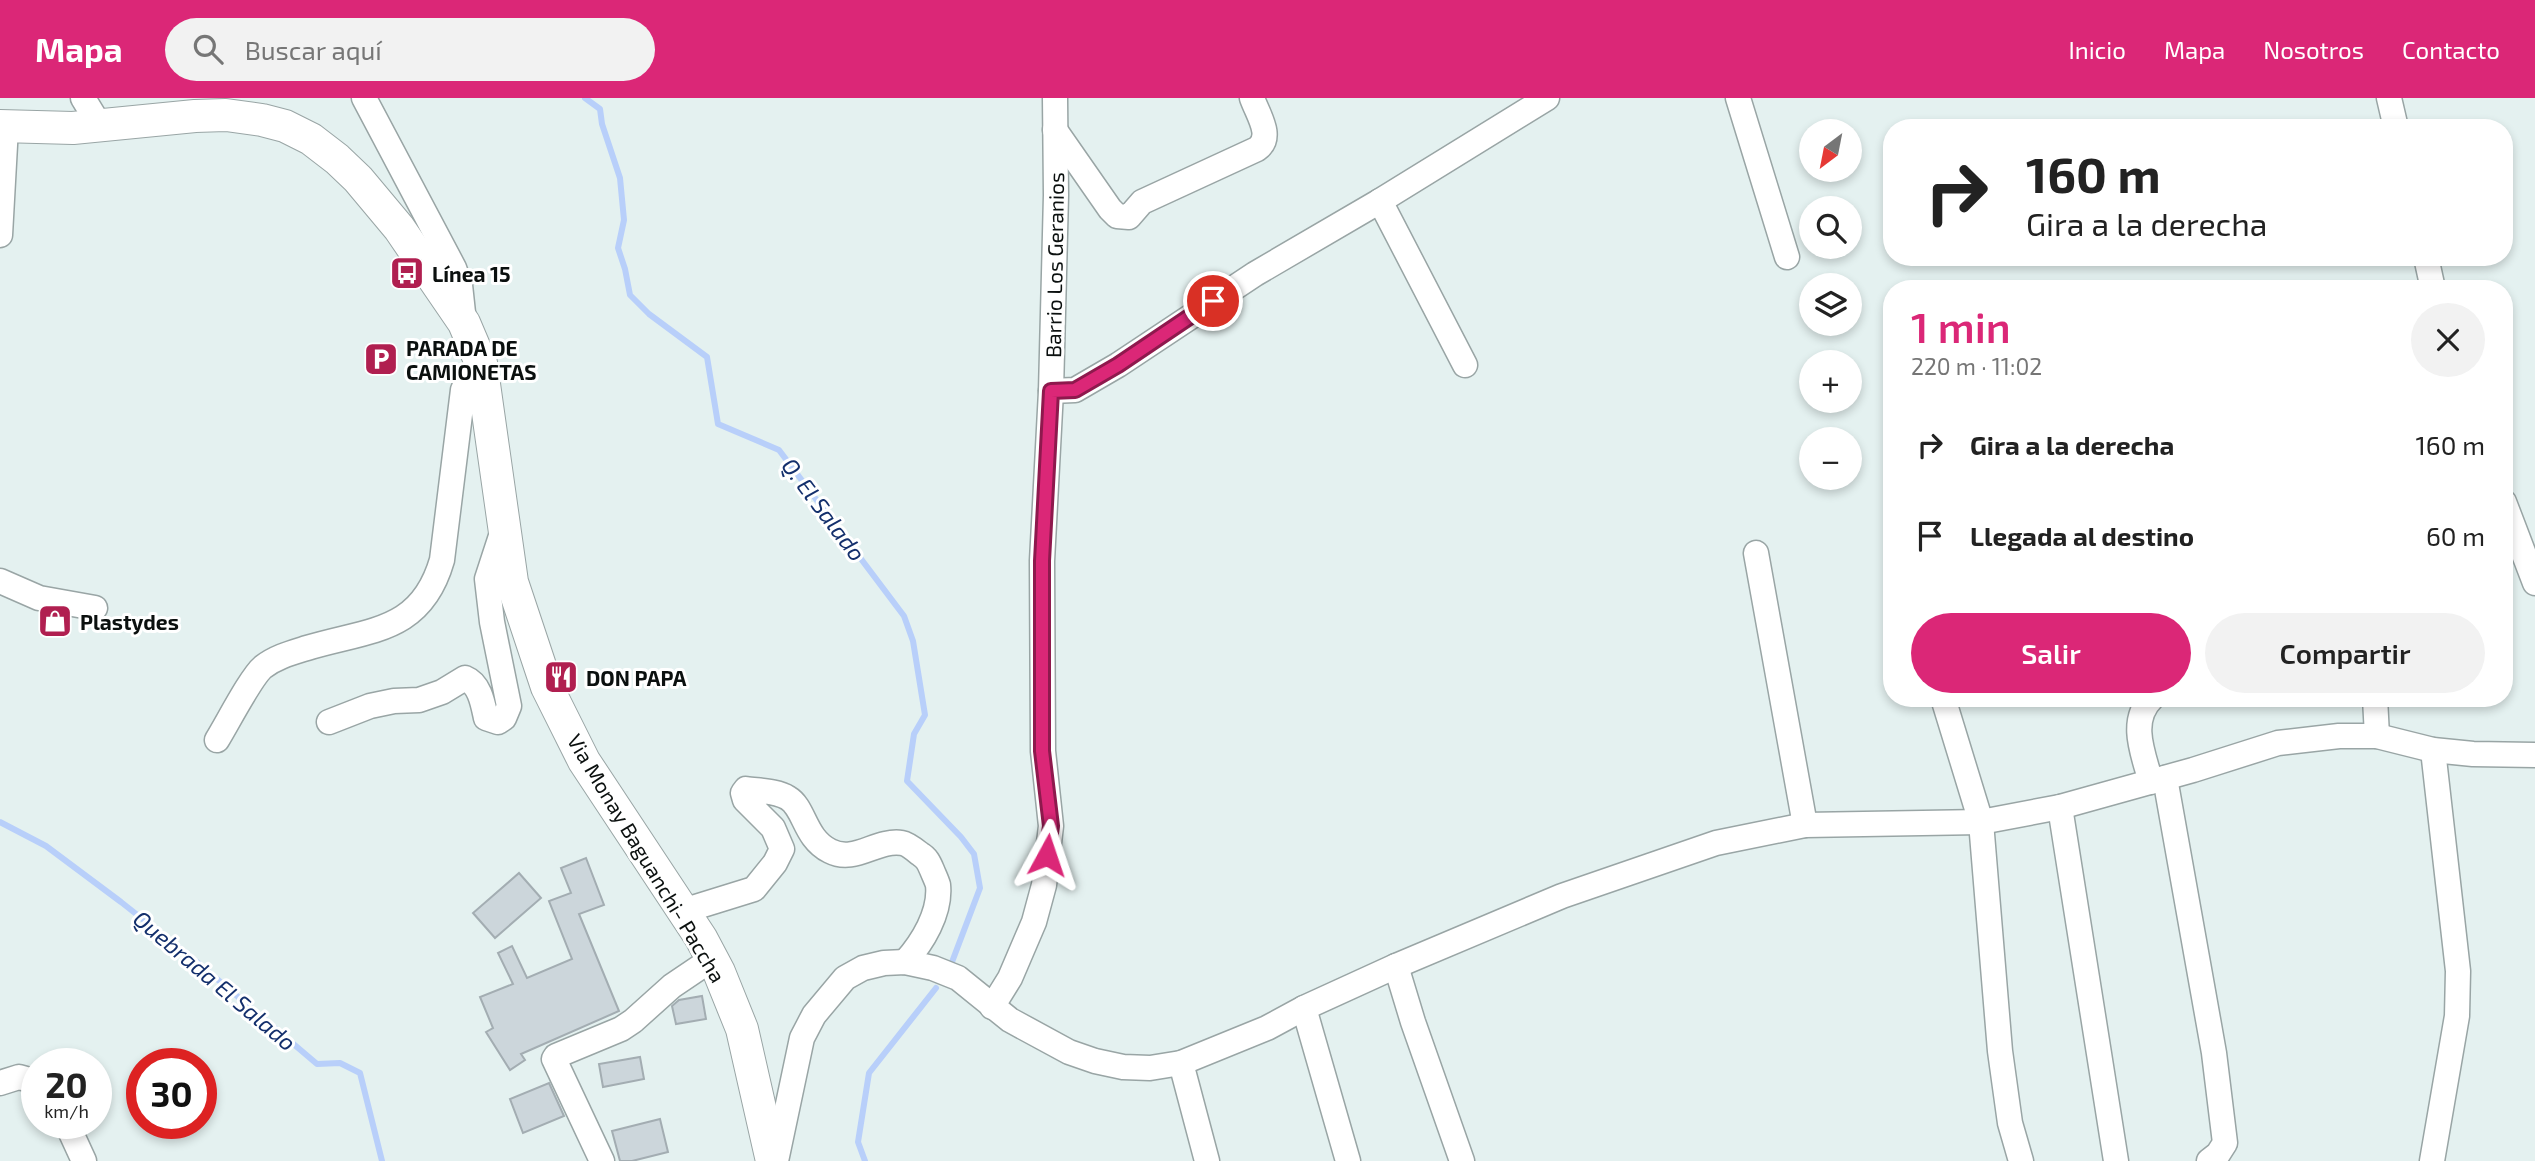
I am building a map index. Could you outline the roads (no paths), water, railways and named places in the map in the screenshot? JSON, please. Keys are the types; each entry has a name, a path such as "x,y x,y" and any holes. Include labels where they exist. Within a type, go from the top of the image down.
{"main road":[{"name":"Via Monay Baguanchi- Paccha","path":"3,127 73,128 226,115 262,120 311,139 337,159 400,228 464,323 482,369 512,582 547,687 584,761 712,958 742,1029 774,1161"}],"street":[{"path":"83,98 100,126"},
{"path":"364,98 454,268 460,285 464,323"},
{"name":"Barrio Los Geranios","path":"992,1007 1010,978 1034,922 1044,884 1051,826 1042,751 1042,561 1051,391 1056,195 1055,98"},
{"path":"1055,130 1110,209 1117,216 1129,217 1142,202 1264,144 1266,137 1252,98"},
{"path":"1051,391 1075,390 1118,365 1255,274 1547,98"},
{"path":"1738,98 1787,257"},
{"path":"2389,98 2394,119"},
{"path":"0,235 3,127"},
{"path":"1380,201 1465,365"},
{"path":"217,740 260,669 279,657 393,624 413,612 435,584 442,560 463,390 469,376 482,369"},
{"path":"329,722 370,706 419,700 442,692 465,678 471,681 479,692 486,718 498,722 504,718 509,706 492,622 487,579 504,526"},
{"path":"2513,526 2535,583"},
{"path":"1756,553 1805,825"},
{"path":"0,581 39,598 94,608"},
{"path":"1946,707 1981,822 2000,1051 2010,1123 2021,1161"},
{"path":"2147,707 2141,718 2139,734 2158,780 2214,1053 2225,1143 2218,1154 2208,1161"},
{"path":"2375,707 2376,736"},
{"path":"774,1161 802,1038 814,1015 845,978 863,968 884,963 905,962 933,968 958,978 992,1007 1069,1052 1095,1062 1150,1068 1181,1063 1267,1028 1304,1007 1396,966 1587,887 1716,843 1805,825 1981,822 2060,807 2278,743 2339,736 2376,736 2433,750 2473,754 2535,755"},
{"path":"2432,1161 2457,1016 2458,971 2433,750"},
{"path":"683,911 754,889 775,863 782,849 773,828 745,800 744,793 746,789 765,792 788,798 797,807 810,834 825,849 840,856 862,853 887,843 904,843 927,858 938,885 934,913 920,946 905,962"},
{"path":"2060,807 2116,1161"},
{"path":"602,1161 554,1059 621,1029 672,986 712,958"},
{"path":"1396,966 1462,1161"},
{"path":"1304,1007 1348,1161"},
{"path":"1181,1063 1207,1161"},
{"path":"0,1083 21,1078"},
{"path":"74,1139 84,1161"}],"waterway":[{"name":"Q. El Salado","path":"585,98 600,109 602,124 620,178 624,220 618,248 630,295 649,314 707,357 718,424 779,450 904,616 913,641 925,715 914,734 907,781 974,854 980,888 952,962"},
{"name":"Quebrada El Salado","path":"0,822 46,846 121,902 197,962 317,1064 340,1063 360,1073 382,1161"},
{"name":"Quebrada El Salado","path":"865,1161 858,1142 869,1073 936,988"}],"place":[{"name":"Línea 15","path":"407,273"},
{"name":"PARADA DE CAMIONETAS","path":"381,359"},
{"name":"Plastydes","path":"55,621"},
{"name":"DON PAPA","path":"561,677"}]}
